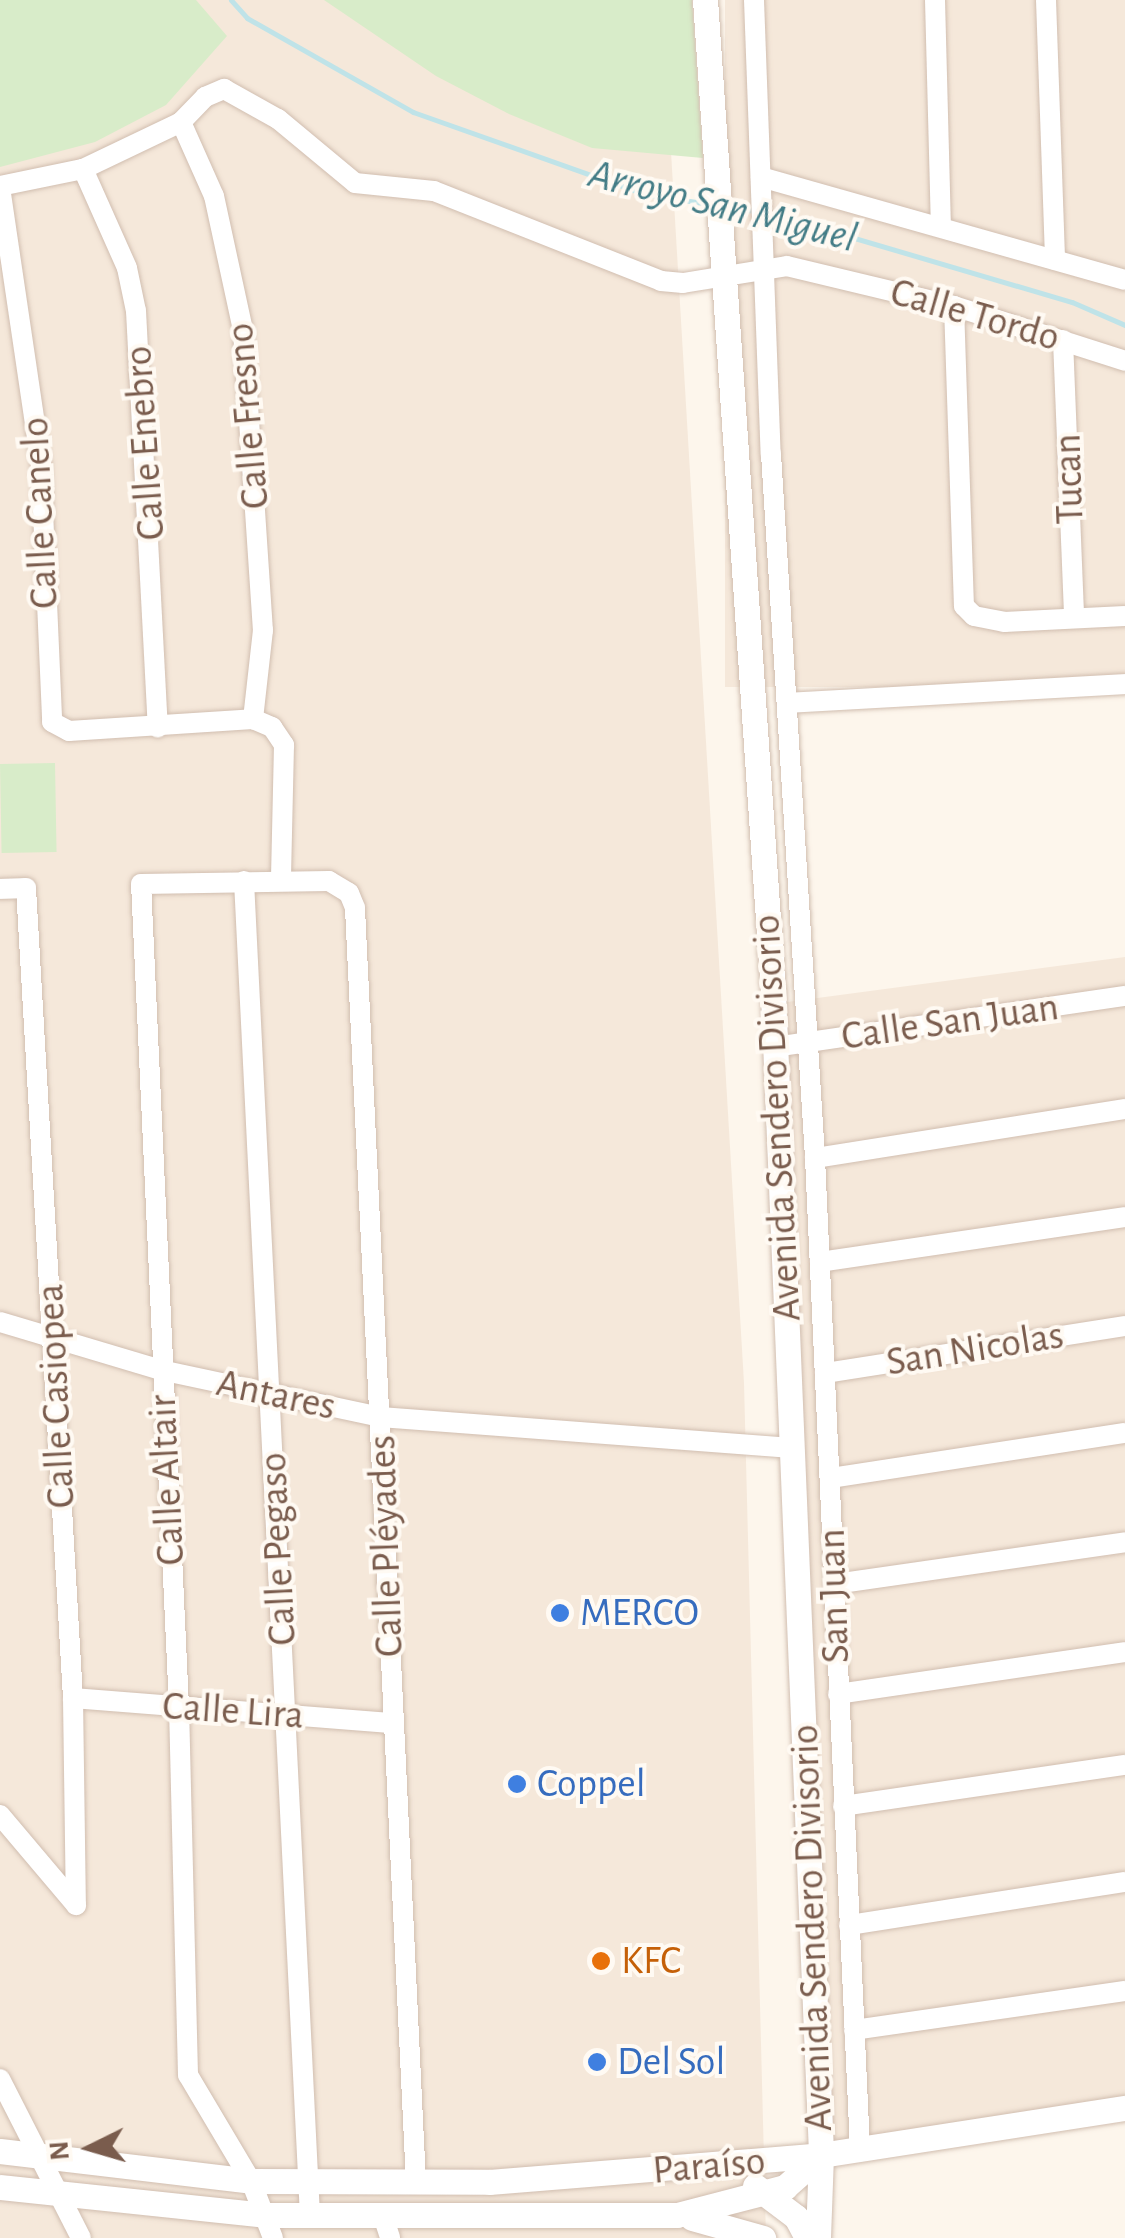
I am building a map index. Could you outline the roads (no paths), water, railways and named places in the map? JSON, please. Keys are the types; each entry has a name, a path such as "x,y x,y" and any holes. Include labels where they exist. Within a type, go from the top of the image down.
{"street":[{"name":"Avenida Sendero Divisorio","path":"705,0 775,1047 821,2155 818,2238"},
{"name":"Avenida Sendero Divisorio","path":"754,0 787,703 808,1042"},
{"path":"935,0 942,224"},
{"path":"1046,0 1055,260"},
{"name":"Calle Tordo","path":"180,122 214,90 230,91 278,119 354,183 434,191 661,280 722,265 765,262 954,306 1125,361"},
{"path":"0,187 83,169 180,122"},
{"name":"Calle Fresno","path":"180,122 214,196 244,330 262,630 253,719"},
{"name":"Calle Enebro","path":"83,169 127,268 136,311 158,727"},
{"path":"762,181 942,224 1125,280"},
{"name":"Calle Canelo","path":"0,187 41,464 52,722 69,731 158,727"},
{"path":"954,306 961,581 968,612 1004,622 1125,616"},
{"name":"Tucan","path":"1064,340 1074,618"},
{"path":"787,703 1125,684"},
{"path":"158,727 253,719 272,727 284,745 281,878 244,881"},
{"name":"Calle Pléyades","path":"281,878 330,881 348,893 355,908 416,2184"},
{"name":"Calle Altair","path":"244,881 142,884 179,1706 188,2075 250,2181"},
{"name":"Calle Pegaso","path":"244,881 310,2217"},
{"name":"Calle Casiopea","path":"0,889 26,888 73,1698 76,1904 0,1815"},
{"name":"Calle San Juan","path":"775,1047 1125,996"},
{"name":"San Juan","path":"808,1042 860,2150"},
{"path":"814,1158 1125,1109"},
{"path":"820,1262 1125,1217"},
{"name":"Antares","path":"0,1322 161,1370 380,1417 792,1448"},
{"name":"San Nicolas","path":"825,1373 1125,1326"},
{"path":"830,1478 1125,1434"},
{"path":"834,1584 1125,1542"},
{"path":"838,1694 1125,1652"},
{"name":"Calle Lira","path":"73,1698 394,1723"},
{"path":"843,1806 1125,1765"},
{"path":"849,1925 1125,1882"},
{"path":"854,2030 1125,1991"},
{"path":"0,2079 81,2238"},
{"path":"821,2155 1125,2108"},
{"name":"Paraíso","path":"0,2151 250,2181 416,2184 728,2165 821,2155"},
{"name":"Paraíso","path":"0,2186 269,2227 310,2217 387,2229 677,2215 780,2197 821,2155"},
{"name":"Avenida Sendero Divisorio","path":"778,2160 780,2197 791,2238"},
{"path":"728,2165 780,2197 807,2238"},
{"path":"250,2181 269,2227"},
{"path":"677,2215 764,2238"}],"waterway":[{"name":"Arroyo San Miguel","path":"231,0 247,18 413,112 647,195 710,204"},
{"name":"Arroyo San Miguel","path":"726,207 755,211"},
{"name":"Arroyo San Miguel","path":"766,212 1072,302 1125,325"}],"place":[{"name":"MERCO","path":"560,1613"},
{"name":"Coppel","path":"517,1784"},
{"name":"KFC","path":"601,1961"},
{"name":"Del Sol","path":"597,2062"}]}
